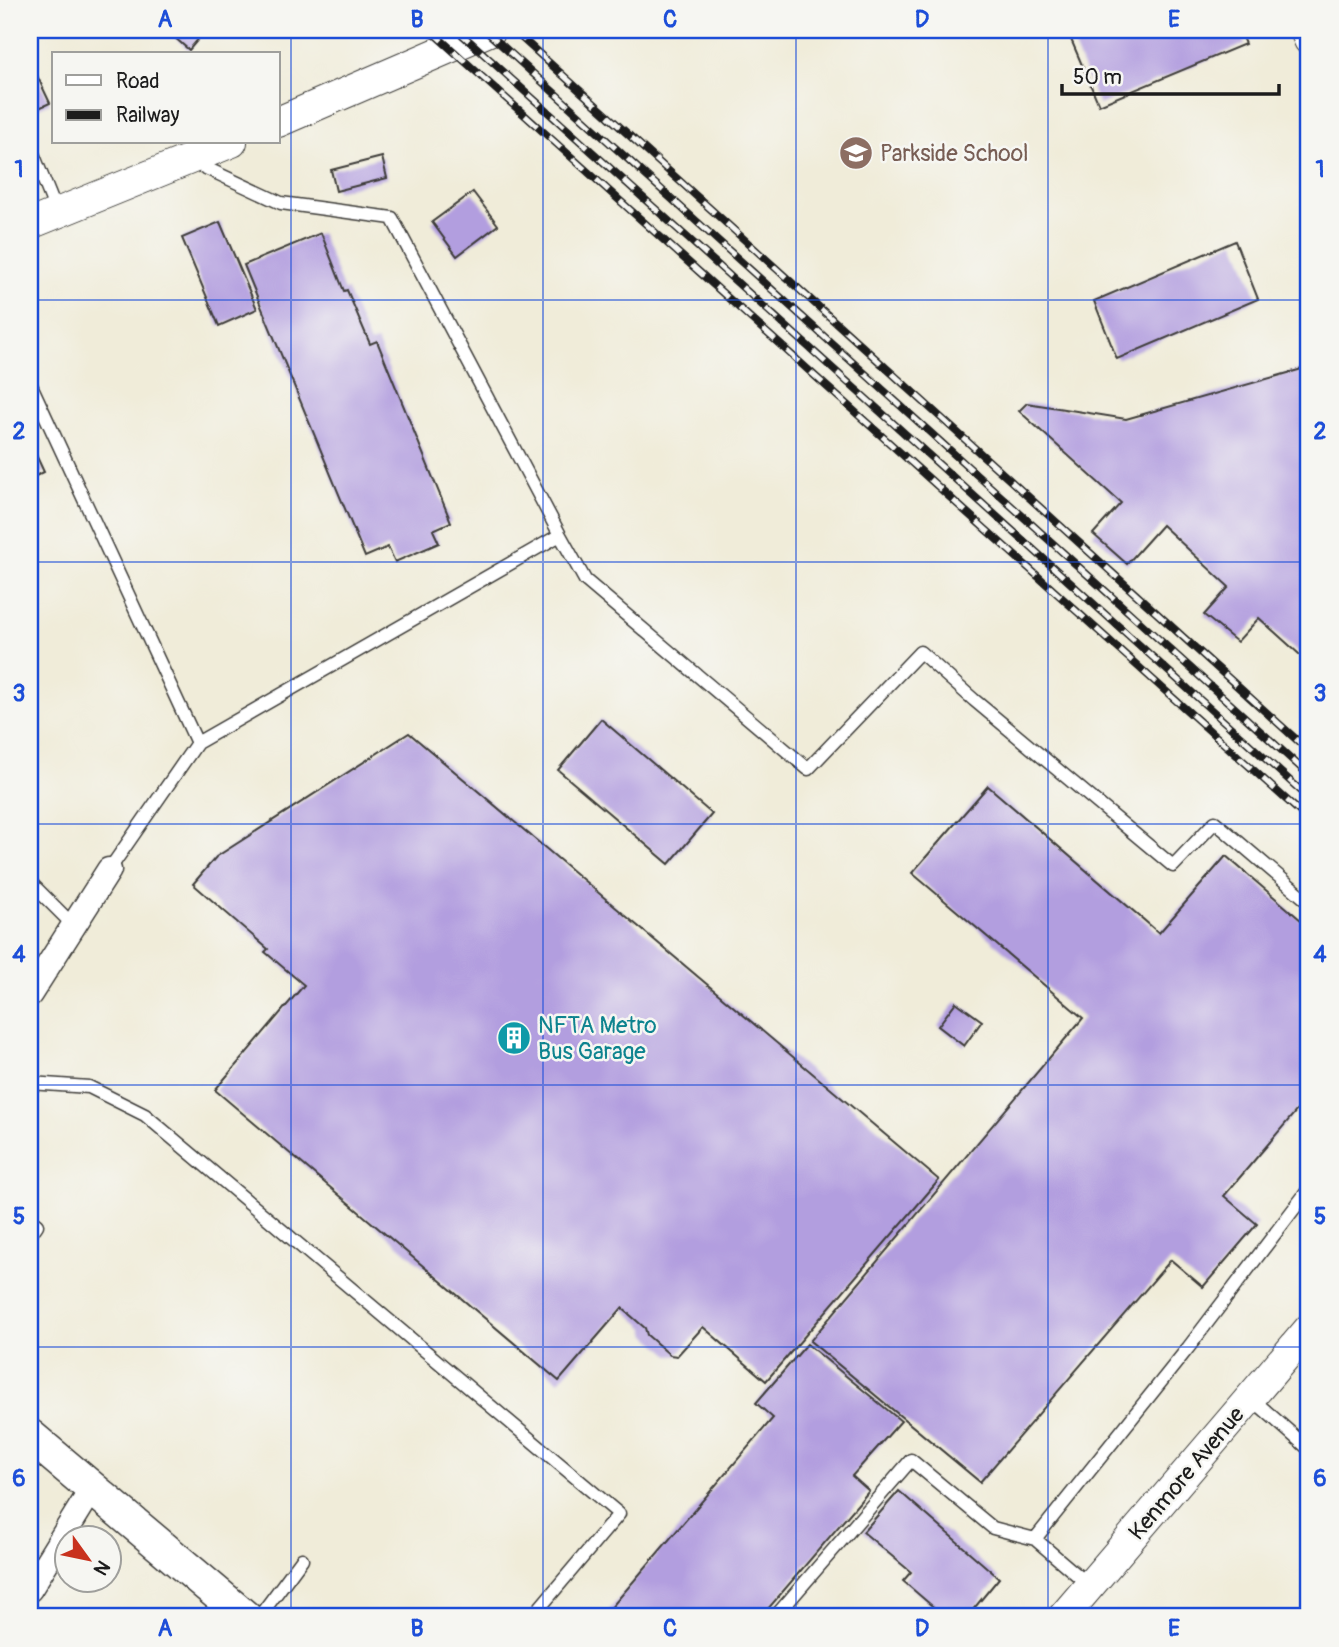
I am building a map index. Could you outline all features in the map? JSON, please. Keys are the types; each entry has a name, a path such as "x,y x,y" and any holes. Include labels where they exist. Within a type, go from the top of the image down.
{"main road":[{"path":"30,1436 245,1617"}],"street":[{"path":"280,121 491,30"},
{"path":"1305,30 1309,40"},
{"path":"43,219 227,144"},
{"path":"30,994 109,870"},
{"name":"Kenmore Avenue","path":"1063,1617 1309,1329"},
{"path":"30,1589 92,1489"}],"lane":[{"path":"30,152 32,151 43,219"},
{"path":"187,160 281,203 391,218 585,580 808,769 920,652 974,701 1173,866 1215,822 1309,902"},
{"path":"30,383 197,743"},
{"path":"109,870 197,743 560,535"},
{"path":"30,883 74,926"},
{"path":"30,1083 89,1087 145,1115 619,1514 531,1617"},
{"path":"1035,1539 1188,1348 1309,1189"},
{"path":"30,1219 37,1225 30,1236"},
{"path":"1250,1398 1309,1449"},
{"path":"775,1617 911,1460 993,1528 1035,1539 1090,1586"},
{"path":"258,1617 302,1559"}],"building":[{"path":"166,30 206,30 189,50"},
{"path":"1067,30 1239,30 1245,44 1099,105"},
{"path":"32,65 50,103 30,112 30,66"},
{"path":"382,157 387,178 336,191 331,170"},
{"path":"473,192 498,225 457,256 432,222"},
{"path":"220,222 257,309 219,326 182,238"},
{"path":"321,233 344,291 347,290 370,344 377,341 451,522 433,530 439,543 395,562 388,547 365,557 244,265"},
{"path":"1235,241 1258,299 1117,359 1094,301"},
{"path":"1309,367 1309,663 1259,618 1237,642 1204,615 1229,587 1162,525 1127,564 1093,534 1121,503 1019,411 1027,403 1126,419"},
{"path":"30,442 44,472 30,479"},
{"path":"601,719 712,814 669,864 558,770"},
{"name":"NFTA Metro Bus Garage","path":"409,733 939,1180 766,1381 703,1327 677,1356 670,1355 622,1308 559,1381 215,1090 304,985 265,952 268,949 193,884 216,857"},
{"path":"988,786 1159,933 1226,856 1309,927 1309,1096 1224,1196 1257,1224 1203,1287 1171,1260 980,1482 810,1341 1083,1018 912,873"},
{"path":"956,1002 982,1021 964,1046 938,1026"},
{"path":"807,1344 901,1421 852,1476 869,1491 761,1617 603,1617 773,1418 756,1403"},
{"path":"899,1491 999,1578 967,1617 945,1617 903,1581 911,1572 863,1532"}],"railway":[{"path":"430,30 1309,820"},
{"path":"457,30 1309,798"},
{"path":"485,30 1309,775"},
{"path":"513,30 1309,751"}],"place":[{"name":"Parkside School","path":"856,153"},
{"name":"NFTA Metro Bus Garage","path":"514,1038"}]}
